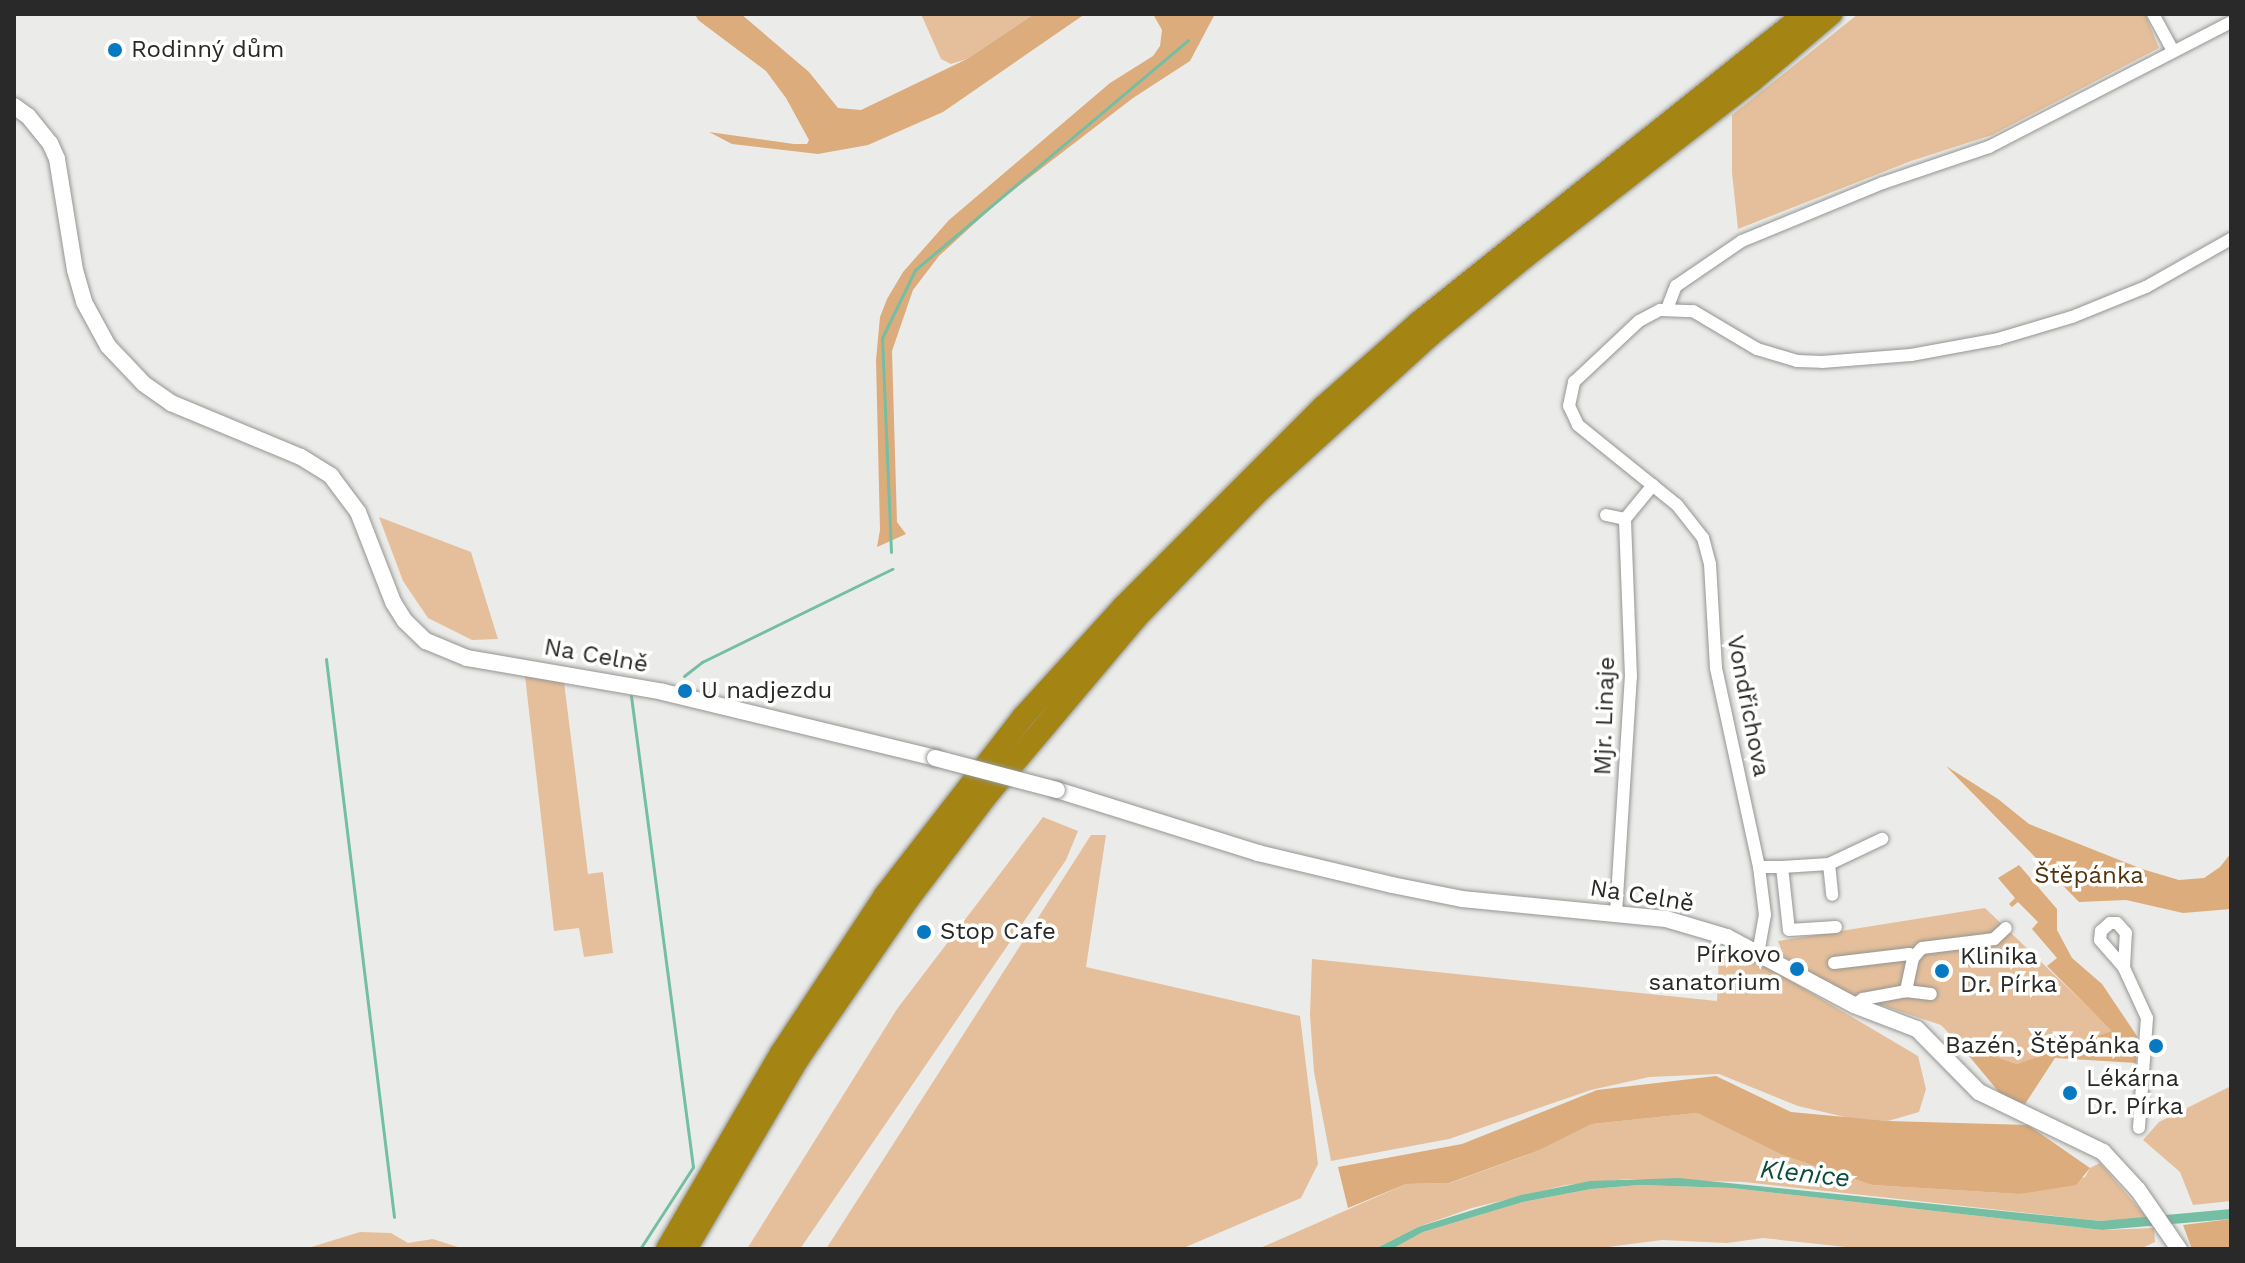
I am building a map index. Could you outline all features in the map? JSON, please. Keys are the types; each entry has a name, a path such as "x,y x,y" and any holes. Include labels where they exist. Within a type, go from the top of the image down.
{"highway":[{"path":"667,1249 781,1053 885,895 1023,717 1123,607 1323,407 1419,322 1805,14"},
{"path":"686,1249 798,1059 909,898 1006,772 1136,618 1257,493 1432,334 1525,257 1752,81 1831,14"}],"street":[{"path":"2153,14 2173,51"},
{"path":"2231,22 1989,147 1883,183 1742,241 1676,286 1667,309 1693,311 1757,349 1797,361 1911,355 1985,342 2072,317 2157,282 2231,239"},
{"name":"Na Celně","path":"14,106 28,116 50,143 57,159 75,270 84,302 108,346 144,384 171,403 301,457 331,476 358,512 399,613 418,635 437,648 467,658 663,692 935,758 1057,790 1258,853 1376,882 1462,899 1616,913 1687,924 1727,937 1854,1005 1917,1029 1979,1092 2103,1152 2149,1205 2177,1246"},
{"name":"Vondřichova","path":"1667,309 1639,321 1577,377 1568,399 1578,425 1687,514 1703,538 1707,551 1716,668 1759,867 1765,915 1758,954"},
{"path":"1606,515 1625,519 1653,485"},
{"name":"Mjr. Linaje","path":"1616,913 1631,677 1625,519"},
{"path":"1759,867 1829,864 1882,839"},
{"path":"1829,864 1832,895"},
{"path":"1782,867 1789,930 1836,927"},
{"path":"1906,991 1913,958 1922,948 1994,939 2006,928"},
{"path":"1834,963 1872,956 1909,954 1913,958"},
{"path":"2124,968 2147,1018 2139,1128"},
{"path":"1854,1005 1863,999 1906,991 1931,994"}],"shaded area":[{"path":"921,14 1034,14 967,59 951,64 941,59"},
{"path":"1858,14 2145,14 2159,48 1992,135 1911,161 1738,229 1732,173 1732,115"},
{"path":"379,517 471,552 498,639 472,640 428,618 403,581"},
{"path":"525,676 564,682 588,874 603,872 613,953 584,957 579,928 554,931"},
{"path":"1043,817 1078,831 1066,860 800,1249 747,1249 897,1009"},
{"path":"1091,835 1106,835 1086,967 1300,1016 1318,1164 1301,1198 1181,1249 826,1249"},
{"path":"1985,908 2113,1031 2017,1064 1959,1044 1941,1025 1845,993 1784,957 1778,941"},
{"path":"1742,952 1918,1056 1926,1089 1919,1112 1888,1121 1849,1118 1798,1106 1719,1074 1649,1077 1591,1090 1449,1139 1331,1161 1314,1072 1310,1015 1312,959 1717,1001 1719,954"},
{"path":"2231,1086 2231,1201 2193,1205 2180,1172 2143,1140 2159,1122"},
{"path":"1697,1113 1782,1155 1872,1185 2019,1194 2085,1177 2090,1168 2100,1163 2148,1219 2101,1221 1744,1182 1628,1179 1566,1185 1472,1208 1418,1227 1375,1249 1258,1249 1406,1184 1450,1183 1540,1150 1592,1124"},
{"path":"1679,1178 2101,1221 2231,1209 2231,1219 2102,1230 1732,1188 1640,1185 1591,1189 1523,1202 1423,1232 1392,1249 1375,1249 1418,1227 1521,1195 1590,1181"},
{"path":"1640,1185 1732,1188 2102,1230 2154,1228 2155,1242 2140,1249 1864,1249 1763,1238 1727,1243 1662,1240 1593,1249 1392,1249 1423,1232 1523,1202 1591,1189"},
{"path":"360,1232 391,1233 408,1243 433,1239 464,1249 305,1249"}],"green space":[{"path":"695,14 741,14 809,72 838,108 861,110 967,59 1034,14 1085,14 943,112 868,145 818,154 732,144 709,132 794,144 807,144 809,140 786,98 766,71 698,20"},
{"path":"1153,14 1215,14 1190,61 1133,98 999,201 939,256 913,290 892,351 897,522 906,534 877,547 880,530 876,360 880,317 887,299 903,272 949,220 1110,83 1153,56 1160,46 1162,30"},
{"name":"Štěpánka","path":"1946,766 1998,799 2029,824 2142,869 2179,880 2204,878 2220,867 2231,853 2231,909 2183,913 2126,900 2079,902"},
{"path":"2019,865 2057,909 2057,930 2072,958 2102,984 2137,1036 2136,1063 2055,1058 2025,1104 2003,1097 1959,1044 2017,1064 2112,1031 2047,966 2057,958 2032,929 2038,922 2018,902 2012,907 2009,904 2015,898 1998,878"},
{"path":"1716,1076 1791,1112 1888,1121 2028,1125 2090,1168 2076,1185 2019,1194 1872,1185 1782,1155 1697,1113 1592,1124 1540,1150 1449,1183 1406,1184 1348,1208 1338,1167 1462,1144 1597,1090"},
{"path":"2231,1219 2231,1249 2192,1249 2183,1225"}],"waterway":[{"path":"891,552 882,338 915,270 1188,40"},
{"path":"684,676 702,662 892,569"},
{"path":"326,659 394,1217"},
{"path":"631,696 693,1167 640,1249"}],"place":[{"name":"Rodinný dům","path":"115,50"},
{"name":"U nadjezdu","path":"685,691"},
{"name":"Stop Cafe","path":"924,932"},
{"name":"Pírkovo sanatorium","path":"1797,969"},
{"name":"Klinika Dr. Pírka","path":"1942,971"},
{"name":"Bazén, Štěpánka","path":"2156,1046"},
{"name":"Lékárna Dr. Pírka","path":"2070,1093"}],"water label":[{"name":"Klenice","path":"1805,1174"}]}
